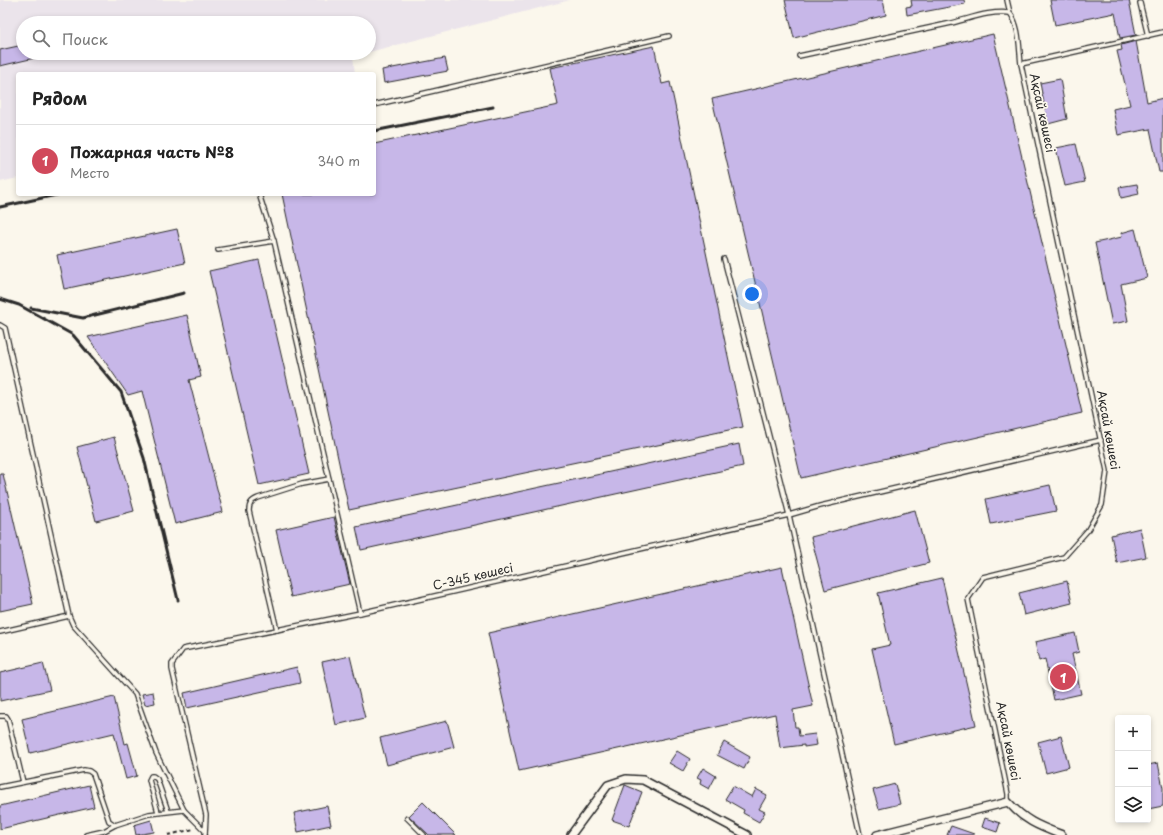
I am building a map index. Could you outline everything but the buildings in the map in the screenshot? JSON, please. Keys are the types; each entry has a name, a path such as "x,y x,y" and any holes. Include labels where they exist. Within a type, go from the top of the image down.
{"street":[{"path":"571,835 608,785 626,779 643,780 747,835"},
{"path":"877,835 891,833 1008,802 1018,813 1033,823 1062,835"}],"lane":[{"name":"Ақсай көшесі","path":"1007,0 1010,13 1016,27 1021,64 1107,471 1102,505 1087,531 1064,557 983,578 968,599 1008,794 1008,802"},
{"path":"1140,3 1148,36"},
{"path":"799,56 948,24 992,12 1010,13"},
{"path":"1021,64 1163,32"},
{"path":"376,104 669,36"},
{"path":"260,196 274,241 360,613"},
{"path":"218,250 274,241"},
{"path":"724,259 789,515 860,835"},
{"path":"0,324 5,328 69,616 73,625 135,694 156,753 184,810 204,830 205,835"},
{"name":"С-345 көшесі","path":"204,830 206,815 172,669 172,664 183,649 360,613 789,515 820,506 1101,440"},
{"path":"277,630 249,511 249,505 253,500 258,498 302,484 329,479"},
{"path":"0,632 69,616"},
{"path":"0,716 6,716 8,719 23,782"},
{"path":"0,787 84,770 89,771 94,774 109,821 115,825"},
{"path":"158,812 149,780 151,776 157,779 168,811"},
{"path":"86,835 104,831 115,825 149,814 184,810"},
{"path":"406,818 424,835"}],"path":[{"path":"168,835 195,829 204,830"}],"shaded area":[{"path":"0,0 570,0 376,50 376,16 16,16 16,60 353,60 355,72 16,72 16,178 0,182"}],"railway":[{"path":"376,131 493,107"},
{"path":"0,207 52,196"},
{"path":"31,308 83,318 184,293"},
{"path":"0,299 19,305 73,335 121,392 144,458 178,600"}],"place":[{"name":"Пожарная часть №8","path":"1063,677"}]}
